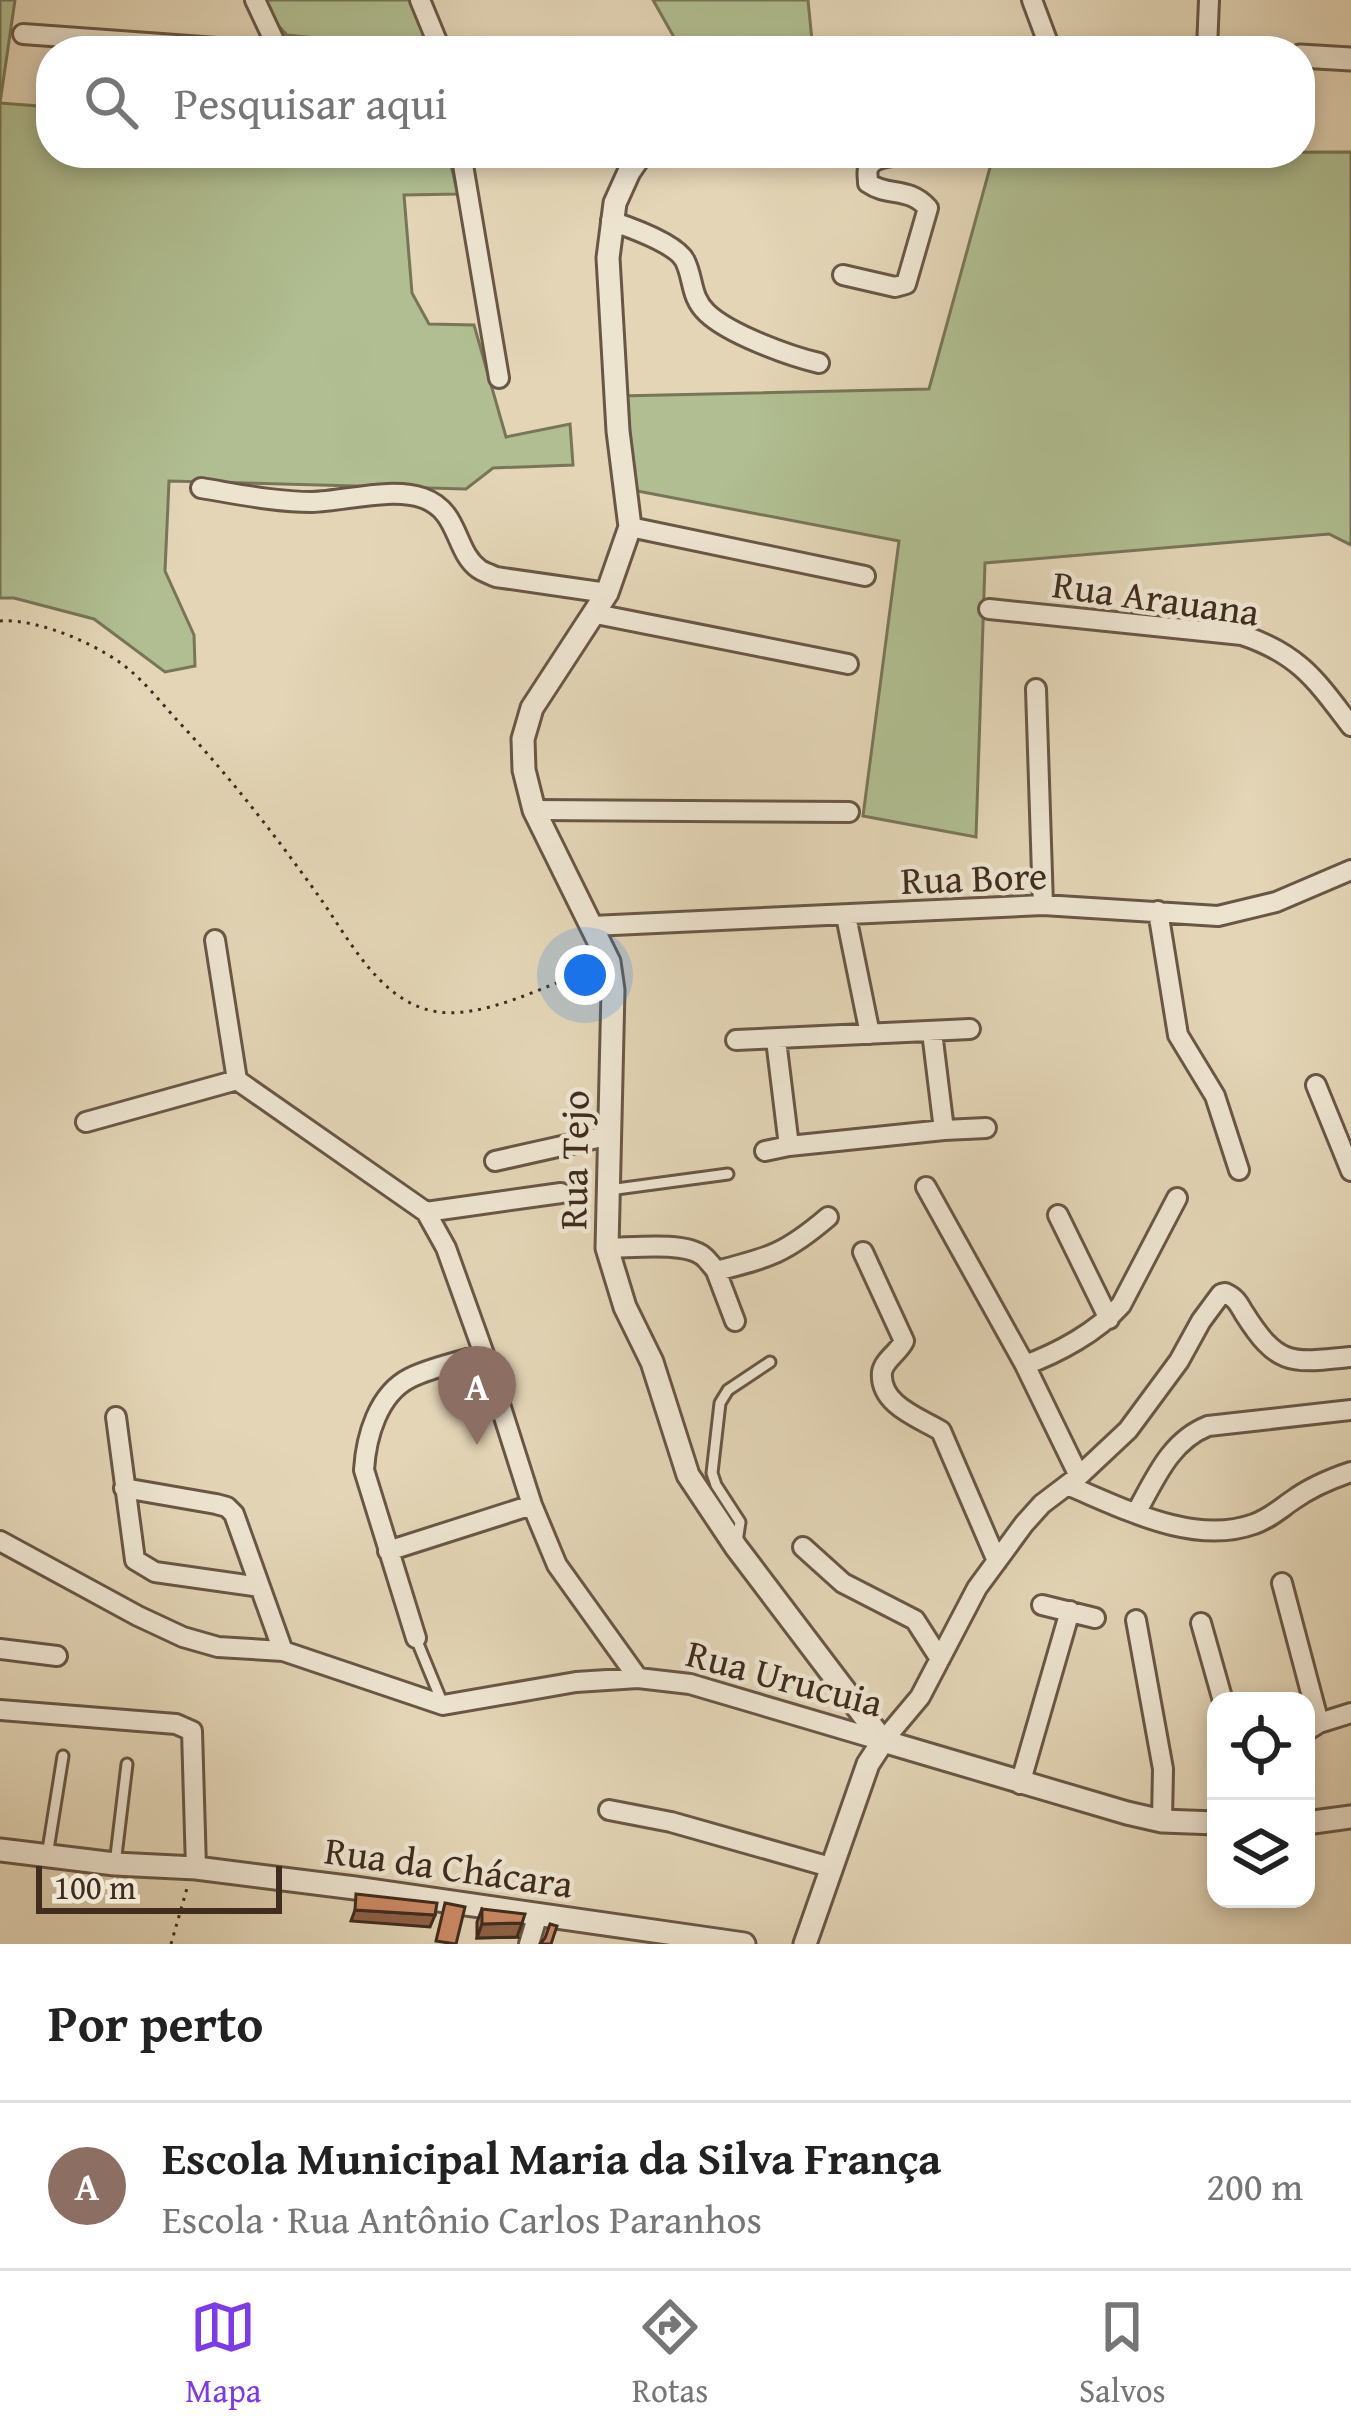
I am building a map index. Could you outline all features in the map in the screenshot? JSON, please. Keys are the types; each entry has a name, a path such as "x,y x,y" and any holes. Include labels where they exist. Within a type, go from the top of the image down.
{"street":[{"path":"255,0 272,36"},
{"path":"420,0 435,36"},
{"path":"1033,0 1046,36"},
{"path":"1208,36 1209,0"},
{"path":"23,34 51,36"},
{"path":"1315,57 1351,59"},
{"path":"464,168 499,378"},
{"name":"Rua Tejo","path":"632,168 611,221 608,259 618,431 630,527 596,614 532,708 523,740 524,770 533,810 609,962 613,990 607,1248 625,1307 652,1361 688,1475 736,1547 883,1741"},
{"path":"843,274 896,287 906,284 928,208 907,192 876,189 868,183 870,168"},
{"path":"611,221 680,255 686,261 693,295 706,312 761,342 819,363"},
{"path":"201,488 281,501 403,494 423,498 452,521 480,570 496,577 607,593"},
{"path":"630,527 865,576"},
{"name":"Rua Arauana","path":"989,609 1242,634 1297,662 1351,726"},
{"path":"596,614 848,664"},
{"path":"1036,689 1043,905"},
{"path":"533,810 849,812"},
{"name":"Rua Bore","path":"592,926 1043,905 1218,916 1276,902 1351,870"},
{"path":"1158,911 1178,1035 1216,1096 1239,1170"},
{"path":"846,916 870,1034"},
{"path":"215,940 237,1080 426,1212 446,1248 532,1505 557,1565 638,1678"},
{"path":"736,1040 970,1029"},
{"path":"932,1032 944,1130"},
{"path":"776,1040 789,1146"},
{"path":"86,1122 237,1080"},
{"path":"1316,1085 1351,1171"},
{"path":"765,1151 986,1128"},
{"path":"495,1161 610,1136"},
{"path":"926,1187 1025,1365 1073,1481 1136,1513 1200,1531 1251,1526 1324,1481 1351,1472"},
{"path":"426,1212 561,1193"},
{"path":"1025,1365 1046,1358 1108,1319 1177,1198"},
{"path":"1058,1215 1108,1319"},
{"path":"716,1271 787,1250 828,1217"},
{"path":"607,1248 693,1250 704,1256 716,1271 735,1321"},
{"path":"863,1252 904,1341 883,1368 888,1393 914,1418 940,1430 997,1561"},
{"path":"805,1944 868,1764 920,1697 977,1588 1042,1504 1129,1430 1217,1298 1225,1293 1234,1297 1263,1343 1277,1354 1310,1361 1351,1357"},
{"path":"418,1642 364,1470 365,1448 376,1415 408,1379 484,1354"},
{"path":"1136,1513 1163,1465 1191,1433 1208,1426 1351,1410"},
{"path":"116,1417 133,1554 143,1567 260,1587"},
{"path":"124,1489 227,1507 241,1527 283,1651"},
{"path":"388,1550 532,1505"},
{"name":"Rua Urucuia","path":"0,1541 183,1637 218,1647 283,1651 443,1705 576,1682 638,1678 689,1684 1020,1784 1162,1821 1207,1823"},
{"path":"803,1547 844,1583 915,1620 940,1659"},
{"path":"1282,1583 1305,1692"},
{"path":"1042,1605 1095,1618"},
{"path":"1020,1784 1070,1611"},
{"path":"1136,1620 1163,1769 1162,1821"},
{"path":"1201,1623 1220,1692"},
{"path":"0,1649 57,1656"},
{"path":"0,1710 176,1724 192,1730 194,1868"},
{"path":"1315,1726 1351,1713"},
{"path":"609,1810 670,1822 830,1867"},
{"path":"1315,1822 1351,1817"},
{"name":"Rua da Chácara","path":"0,1850 194,1868 538,1914 650,1937 744,1944"},
{"path":"530,1944 538,1914"}],"lane":[{"path":"609,1190 728,1174"},
{"path":"736,1547 740,1522 712,1473 720,1403 728,1390 770,1362"},
{"path":"418,1642 443,1705"},
{"path":"47,1856 63,1756"},
{"path":"116,1864 127,1764"}],"path":[{"path":"0,621 76,637 131,671 277,838 374,975 397,996 432,1011 473,1013 609,962"},
{"path":"171,1944 194,1868"}],"green space":[{"path":"0,0 15,0 0,103"},
{"path":"264,0 415,0 427,36 297,36 287,35"},
{"path":"653,0 808,0 812,36 673,36"},
{"path":"0,103 36,106 36,168 452,168 458,194 404,195 412,293 429,324 474,325 506,437 570,424 573,465 493,468 466,489 169,481 165,571 194,635 195,666 165,672 94,619 0,598"},
{"path":"1315,152 1351,152 1351,545 1329,534 985,563 976,837 863,816 899,541 632,490 620,396 929,389 990,168 1315,168"}],"building":[{"path":"356,1894 437,1903 435,1915 355,1910"},
{"path":"445,1903 465,1907 456,1944 436,1941"},
{"path":"482,1909 525,1914 522,1923 482,1924"},
{"path":"550,1924 557,1926 551,1944 540,1944 545,1938"}],"place":[{"name":"Escola Municipal Maria da Silva França","path":"477,1445"}]}
